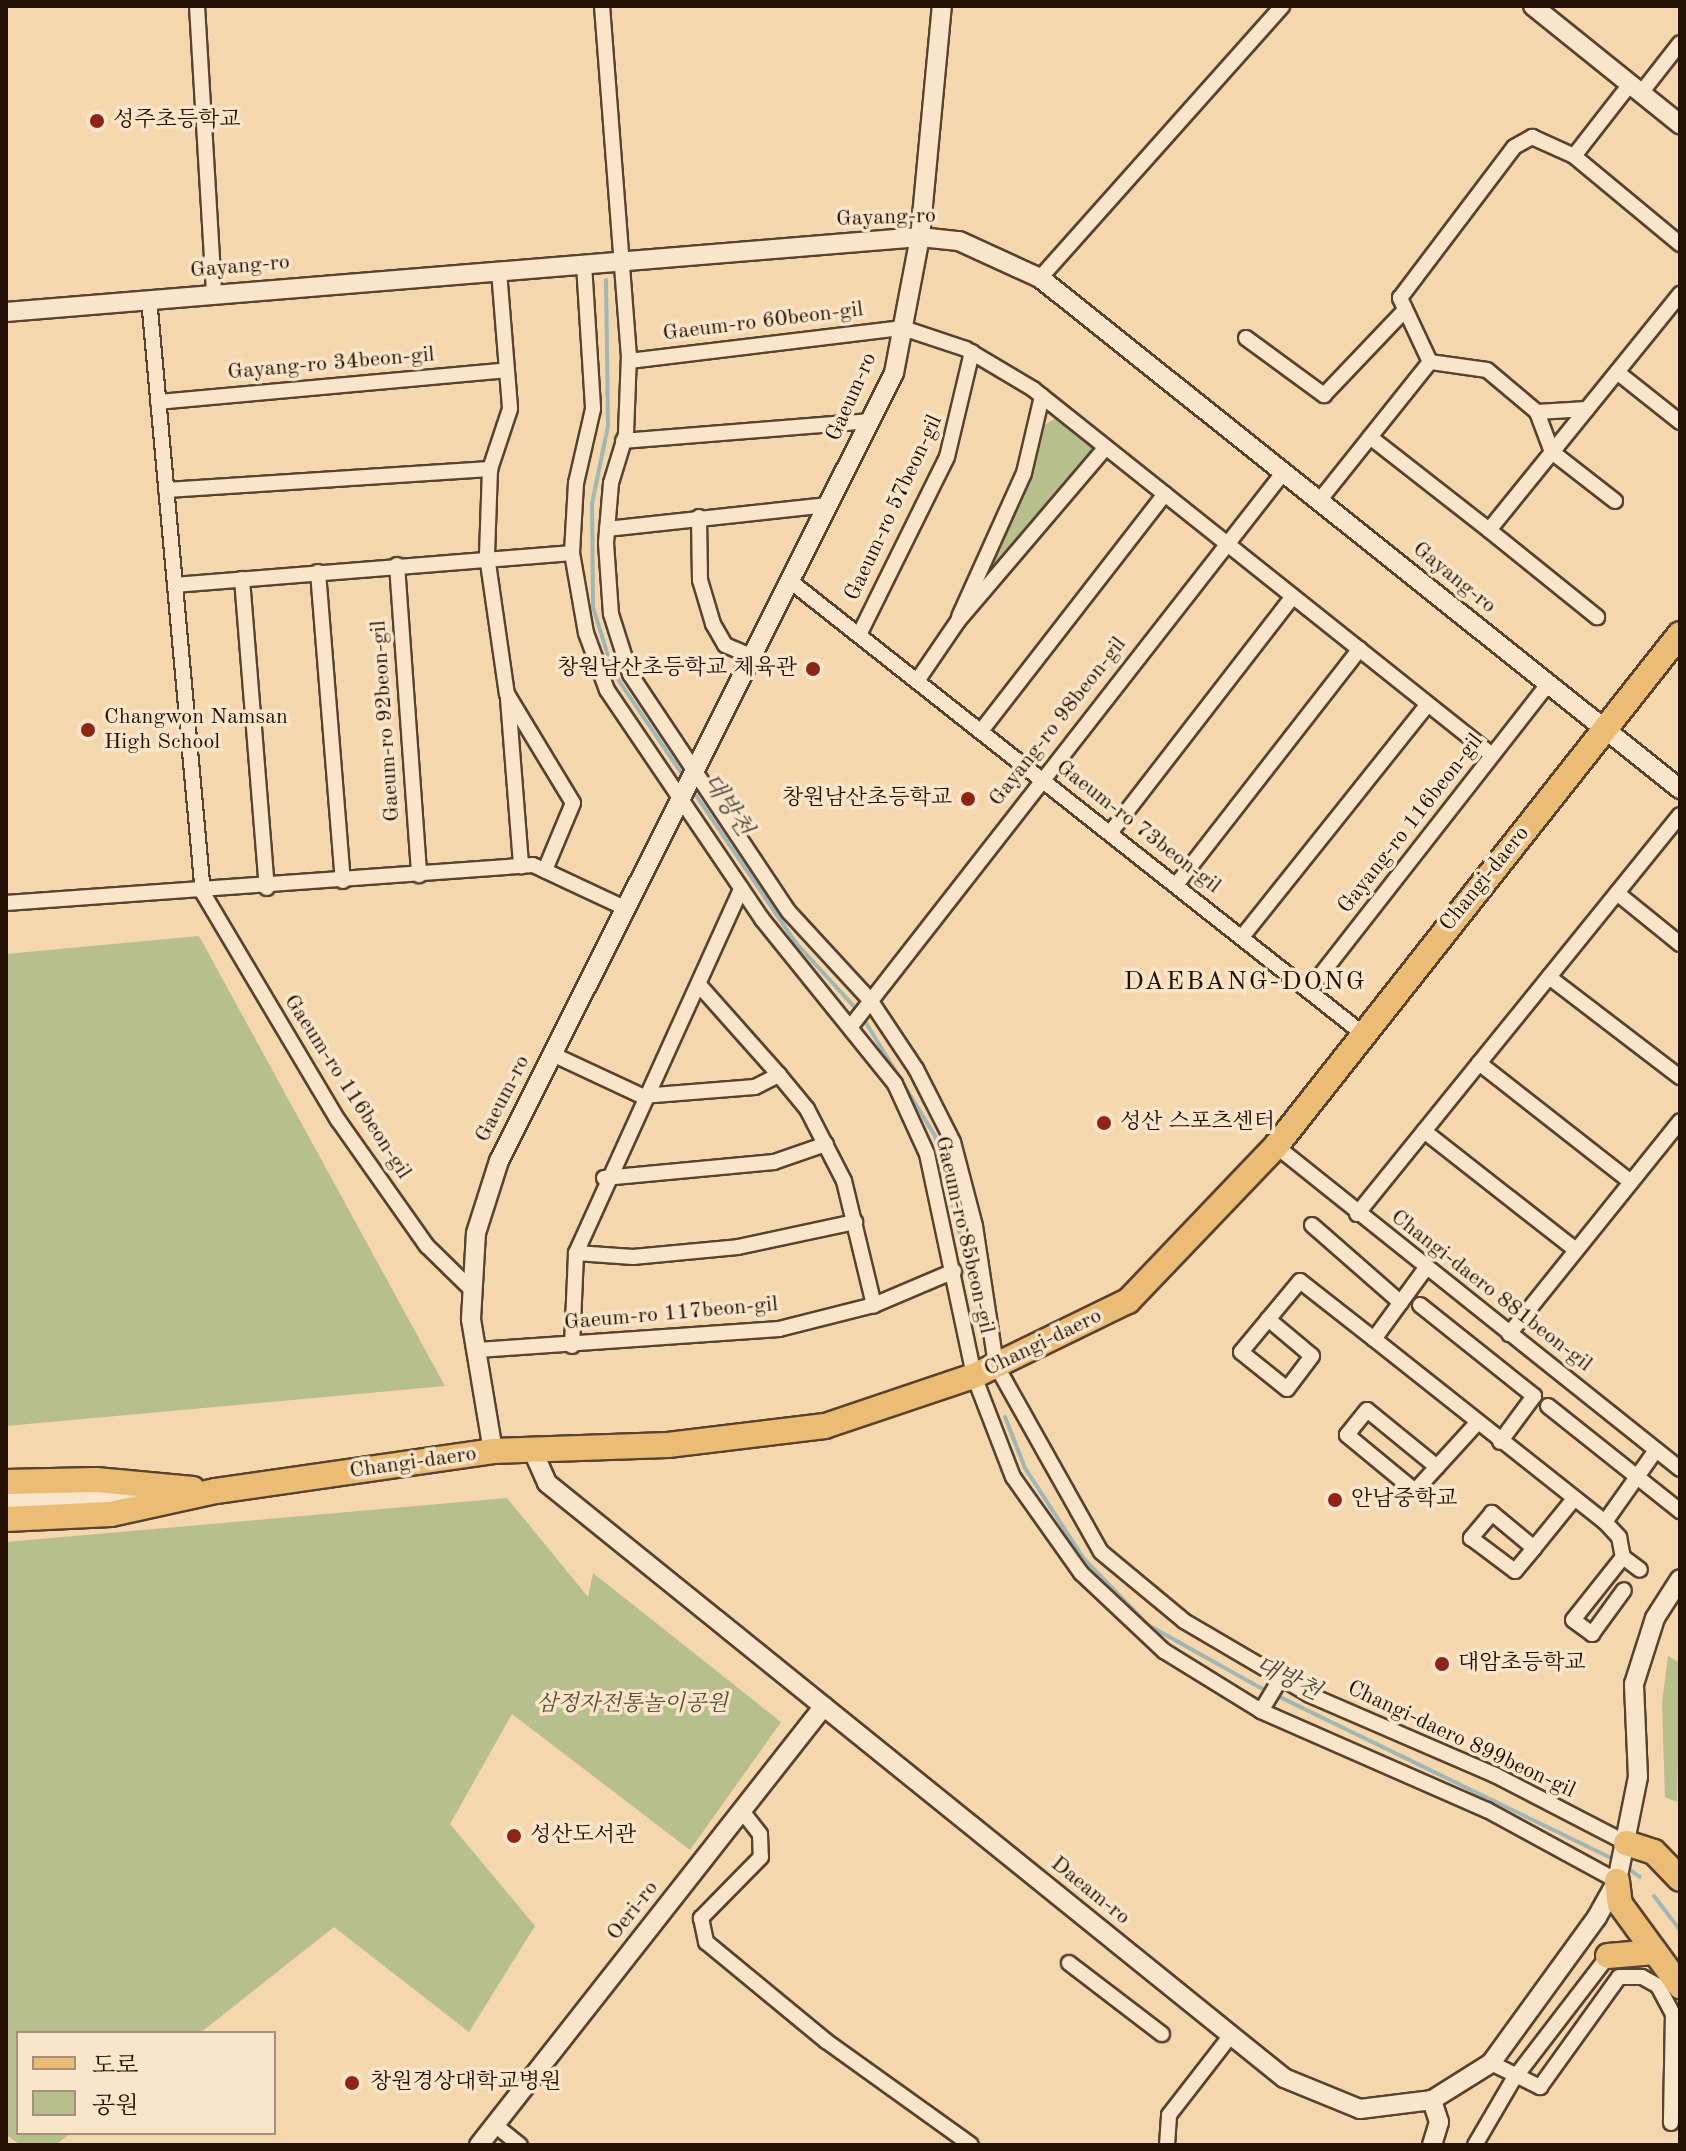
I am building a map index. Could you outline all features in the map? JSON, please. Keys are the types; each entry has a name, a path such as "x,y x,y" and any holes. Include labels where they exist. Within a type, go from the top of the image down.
{"main road":[{"name":"Changi-daero","path":"6,1502 216,1491 493,1451 668,1445 825,1426 985,1370 1128,1301 1276,1146 1362,1033 1680,634"},
{"path":"6,1482 96,1480 216,1491"},
{"path":"6,1519 111,1514 216,1491"},
{"path":"1626,1843 1654,1852 1678,1879"},
{"path":"1617,1881 1680,1969"},
{"path":"1617,1881 1620,1904 1680,1986"},
{"path":"1608,1956 1655,1952"}],"street":[{"path":"197,6 214,293"},
{"path":"602,6 629,361 623,441 607,529 611,614 630,674 789,912 870,1000 953,1142 975,1226 985,1370 1013,1477 1081,1573 1164,1651 1261,1711 1487,1810 1617,1881 1638,1777 1634,1684 1655,1618 1680,1579"},
{"name":"Gaeum-ro","path":"493,1451 473,1291 476,1233 499,1161 894,373 920,237 942,6"},
{"path":"1040,278 1282,6"},
{"path":"1533,6 1680,124"},
{"path":"1574,156 1680,43"},
{"path":"1430,362 1403,312 1405,282 1514,147 1532,137 1574,156 1680,244"},
{"name":"Gayang-ro","path":"6,312 920,237 959,241 1040,278 1680,789"},
{"name":"Gaeum-ro 85beon-gil","path":"584,264 593,409 576,483 572,553 586,633 607,690 682,795 741,889 796,968 852,1025 895,1084 927,1154 954,1271 985,1370"},
{"path":"499,271 510,409 490,469 487,556 507,694 521,866"},
{"path":"1489,530 1680,294"},
{"path":"149,299 203,893"},
{"path":"1246,338 1324,395 1403,312"},
{"path":"903,328 972,352 1042,396 1492,755"},
{"name":"Gaeum-ro 60beon-gil","path":"629,361 903,328"},
{"name":"Gaeum-ro 57beon-gil","path":"859,635 947,457 972,352"},
{"path":"1430,362 1487,370 1537,412 1552,452 1615,501"},
{"path":"1319,501 1430,362"},
{"name":"Gayang-ro 34beon-gil","path":"158,402 507,370"},
{"path":"1617,372 1680,422"},
{"path":"958,621 974,571 1024,473 1042,396"},
{"path":"1537,412 1587,409"},
{"path":"623,441 870,421"},
{"path":"1370,437 1597,617"},
{"path":"917,681 958,621 1106,447"},
{"path":"166,490 490,469"},
{"name":"Gayang-ro 98beon-gil","path":"852,1025 1041,778 1283,473"},
{"path":"981,731 1165,494"},
{"path":"607,529 828,505"},
{"path":"699,517 700,580 713,624 725,645 751,656"},
{"path":"175,585 487,556 572,553"},
{"name":"Gaeum-ro 92beon-gil","path":"397,565 419,875"},
{"path":"318,572 343,881"},
{"path":"242,579 267,888"},
{"name":"Gaeum-ro 73beon-gil","path":"790,581 1362,1033"},
{"path":"1110,833 1293,596"},
{"path":"1176,885 1360,649"},
{"name":"Gayang-ro 116beon-gil","path":"1309,990 1548,684"},
{"path":"507,694 573,803 545,870"},
{"path":"1242,937 1428,704"},
{"path":"1357,1214 1680,815"},
{"path":"6,903 203,893 521,866 545,870 625,908"},
{"path":"572,1346 576,1253 604,1178 642,1096 700,986 741,889"},
{"name":"Gaeum-ro 116beon-gil","path":"203,893 338,1120 427,1246 473,1291"},
{"path":"1617,893 1680,944"},
{"path":"1549,977 1680,1077"},
{"path":"700,986 779,1075 826,1144 855,1222 874,1305"},
{"path":"552,1054 642,1096 755,1087 779,1075"},
{"path":"1479,1063 1631,1182"},
{"path":"1509,1334 1680,1121"},
{"path":"1424,1131 1576,1250"},
{"path":"604,1178 774,1162 826,1144"},
{"name":"Changi-daero 881beon-gil","path":"1276,1146 1357,1214 1680,1469"},
{"path":"576,1253 633,1257 738,1247 855,1222"},
{"path":"1312,1225 1401,1303"},
{"path":"1374,1339 1426,1268"},
{"name":"Gaeum-ro 117beon-gil","path":"478,1350 572,1346 779,1329 874,1305 954,1271"},
{"path":"1268,1319 1312,1356 1287,1389 1241,1352 1268,1319 1300,1281 1573,1500 1605,1522 1619,1537 1623,1557 1640,1570"},
{"path":"1420,1305 1534,1396 1500,1442"},
{"name":"Changi-daero 899beon-gil","path":"985,1370 1101,1552 1184,1621 1280,1679 1626,1843"},
{"path":"1548,1406 1680,1511"},
{"path":"1437,1467 1367,1410 1347,1435 1415,1491 1437,1467 1477,1423"},
{"name":"Daeam-ro","path":"532,1449 547,1483 1284,2078 1327,2099 1360,2109 1432,2100 1491,2063 1617,1881"},
{"path":"1605,1522 1656,1450"},
{"path":"1534,1548 1573,1500"},
{"path":"1081,1573 1101,1552"},
{"path":"1623,1557 1573,1620 1592,1634 1624,1590"},
{"path":"1261,1711 1280,1679"},
{"name":"Oeri-ro","path":"479,2145 824,1706"},
{"path":"742,1811 760,1834 761,1857 701,1918 706,1942 826,2041 971,2145"},
{"path":"1475,2145 1513,2080 1608,1956"},
{"path":"1069,1963 1162,2034"},
{"path":"1491,2063 1513,2080 1540,2087 1619,1977 1642,1977 1658,1986 1673,2014 1671,2123"},
{"path":"1167,2145 1169,2115 1231,2035"},
{"path":"1432,2100 1439,2122 1432,2145"},
{"path":"495,2125 520,2145"}],"green space":[{"path":"1064,414 1106,447 994,586 974,571 1037,429"},
{"path":"199,936 445,1386 6,1426 6,954"},
{"name":"삼정자전통놀이공원","path":"507,1498 588,1597 593,1573 781,1722 690,1850 512,1714 450,1824 535,1926 469,2032 334,1927 203,2031 16,2031 16,2135 68,2135 55,2145 21,2145 6,2135 6,1542"},
{"path":"1668,1656 1680,1663 1677,1802 1665,1797 1662,1703"}],"waterway":[{"name":"대방천","path":"606,280 608,426 592,504 593,607 613,672 684,777"},
{"name":"대방천","path":"691,788 796,943 858,1011"},
{"name":"대방천","path":"863,1018 935,1136 979,1310"},
{"name":"대방천","path":"1005,1417 1025,1468 1084,1559 1148,1625 1259,1687 1615,1860"},
{"name":"대방천","path":"1626,1867 1640,1877"},
{"name":"대방천","path":"1654,1896 1680,1930"}],"place":[{"name":"성주초등학교","path":"97,121"},
{"name":"창원남산초등학교 체육관","path":"813,669"},
{"name":"Changwon Namsan High School","path":"88,730"},
{"name":"창원남산초등학교","path":"968,799"},
{"name":"성산 스포츠센터","path":"1104,1123"},
{"name":"안남중학교","path":"1335,1500"},
{"name":"대암초등학교","path":"1442,1664"},
{"name":"성산도서관","path":"514,1836"},
{"name":"창원경상대학교병원","path":"352,2083"}],"district":[{"name":"DAEBANG-DONG","path":"1245,983"}]}
